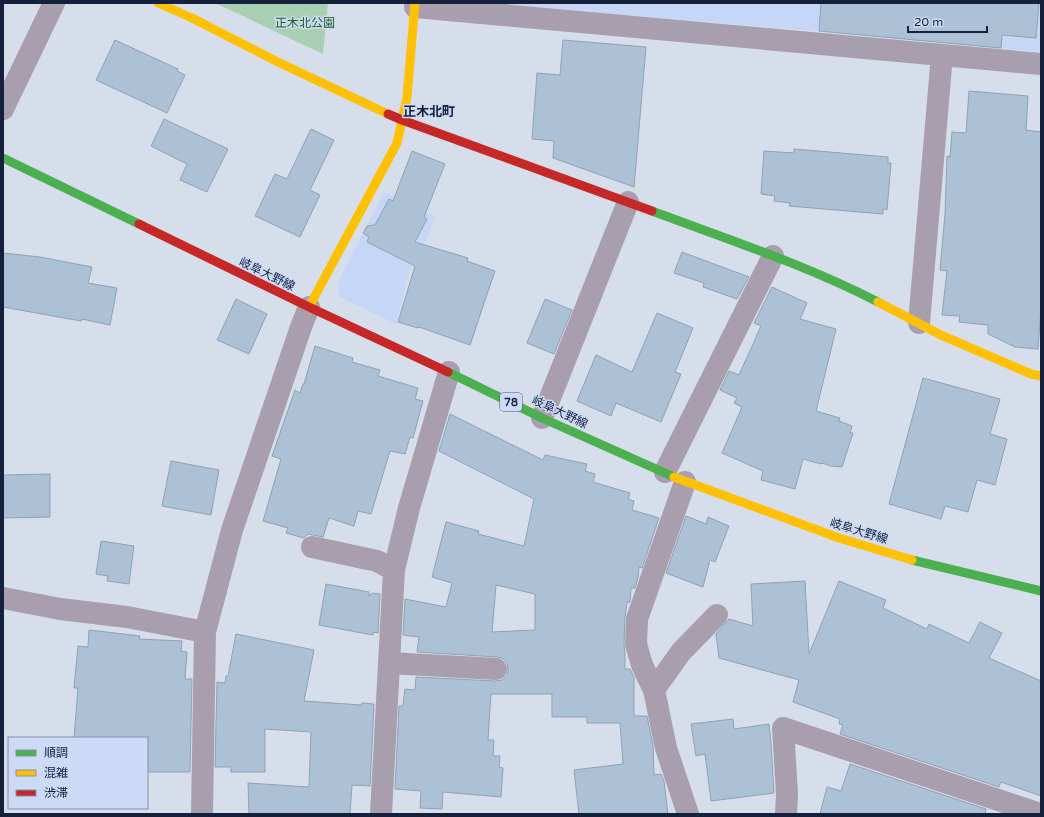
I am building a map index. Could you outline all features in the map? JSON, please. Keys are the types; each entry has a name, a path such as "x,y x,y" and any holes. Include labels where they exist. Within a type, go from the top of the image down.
{"street":[{"path":"3,109 54,3"},
{"path":"158,3 192,18 280,63 402,120 773,256 858,292 919,322 941,335 1031,374 1041,376"},
{"path":"202,814 205,632 232,530 301,327 309,307 397,143 406,97 415,5 1041,64"},
{"path":"919,322 942,55"},
{"name":"岐阜大野線","path":"3,158 309,307 449,372 542,418 685,482 839,538 920,562 1041,591"},
{"path":"542,418 628,202"},
{"path":"665,472 773,256"},
{"path":"381,814 394,570 409,508 449,372"},
{"path":"685,482 637,619 636,644 642,665 654,690 666,748 688,814"},
{"path":"312,547 377,561 394,570"},
{"path":"3,598 60,609 127,618 205,632"},
{"path":"654,690 681,652 717,615"},
{"path":"389,663 496,669"},
{"path":"786,814 787,794 783,728 1040,814"}],"shaded area":[{"path":"487,3 1041,3 1041,52 813,31"},
{"path":"384,192 435,216 426,240 410,270 396,324 340,297 337,284"}],"green space":[{"name":"正木北公園","path":"215,3 328,3 323,54"}],"building":[{"path":"821,3 1039,3 1036,38 1002,35 1001,48 819,31"},
{"path":"115,40 178,69 177,71 185,75 167,113 96,80"},
{"path":"563,40 646,47 634,187 553,158 554,141 532,139 537,73 560,75"},
{"path":"969,91 1028,96 1026,130 1041,132 1041,307 1038,349 1015,347 988,334 988,325 959,322 960,316 942,315 947,271 940,270 945,214 947,156 950,157 952,132 966,133"},
{"path":"164,119 228,149 207,192 180,180 187,164 151,146"},
{"path":"311,129 334,140 310,190 320,195 300,237 255,216 275,174 287,179"},
{"path":"794,149 888,157 888,163 891,163 887,210 883,209 883,214 789,206 790,203 774,201 775,196 761,194 764,151 794,153"},
{"path":"412,151 445,164 424,217 427,219 415,242 468,258 467,261 495,271 470,345 419,327 418,328 398,322 415,266 367,242 369,237 363,233 367,226 375,225 389,199 393,201"},
{"path":"682,252 749,277 737,299 703,287 704,283 674,273"},
{"path":"3,253 40,257 92,267 88,283 117,288 110,325 82,319 81,321 3,307"},
{"path":"772,287 807,303 800,319 836,329 816,411 840,418 839,421 852,426 850,433 853,433 842,467 821,464 803,459 795,489 761,480 763,471 722,453 742,407 734,403 737,398 720,390 729,371 739,375 761,326 754,323"},
{"path":"236,299 267,314 249,354 217,340"},
{"path":"545,299 572,310 554,354 527,343"},
{"path":"657,313 693,328 675,372 681,374 661,422 616,403 611,416 577,401 596,355 632,372"},
{"path":"315,346 353,358 352,362 380,370 378,376 418,388 415,399 423,401 413,438 410,437 405,454 390,451 371,514 358,511 354,526 329,518 323,537 308,534 304,538 286,533 288,528 263,521 281,459 272,456 295,390 300,393 304,384"},
{"path":"923,378 1000,399 990,434 1007,439 995,485 977,480 968,512 945,506 941,519 889,504"},
{"path":"450,414 543,460 545,455 587,464 585,471 595,474 593,482 630,493 628,499 634,501 632,510 659,518 642,568 639,567 635,588 631,588 630,602 627,602 624,644 625,669 630,669 634,677 634,716 647,716 653,745 654,775 661,774 664,781 668,814 579,814 574,770 623,764 620,723 587,723 587,717 552,717 552,694 491,694 488,740 494,740 493,756 500,756 499,767 503,768 501,797 443,792 442,809 420,808 421,791 395,789 399,706 403,706 405,689 415,690 416,677 495,681 502,680 507,675 508,670 507,663 502,658 497,657 417,652 419,637 403,635 405,599 446,607 452,583 432,577 446,522 479,531 478,534 524,546 534,499 439,451","holes":["496,585 535,594 535,630 492,632"]},
{"path":"171,461 219,470 211,515 162,506"},
{"path":"50,474 50,517 3,518 3,475"},
{"path":"686,516 706,524 708,517 729,526 715,562 710,560 703,587 666,573"},
{"path":"101,541 134,546 129,584 107,581 108,576 96,574"},
{"path":"805,581 809,654 839,581 886,600 883,608 927,629 929,624 969,643 980,622 1002,633 989,658 1041,681 1041,796 1001,782 999,787 840,734 843,725 839,724 840,719 793,702 799,680 719,658 716,634 729,619 753,626 751,584"},
{"path":"326,584 369,592 369,596 372,593 380,594 378,633 373,632 373,635 319,625"},
{"path":"89,630 140,636 139,639 182,641 181,651 187,652 185,679 192,679 190,772 148,772 148,737 74,737 78,688 74,688 78,646 88,647"},
{"path":"236,634 314,650 304,701 361,705 362,703 374,704 370,786 352,785 350,814 249,814 248,783 309,787 311,732 265,729 265,772 231,772 231,767 215,767 217,682 225,683 226,676 228,676"},
{"path":"733,719 734,729 769,724 774,793 711,801 705,754 696,756 691,724"},
{"path":"850,764 986,809 985,814 820,814 827,787 841,791"}],"traffic: fast":[{"path":"3,158 139,224"},
{"path":"652,211 795,264 878,302"},
{"path":"448,372 542,418 674,477"},
{"path":"912,560 1041,591"}],"traffic: slow":[{"path":"158,3 192,18 280,63 388,114"},
{"path":"309,307 397,143 407,97 415,3"},
{"path":"878,302 941,335 1031,374 1041,376"},
{"path":"674,477 839,538 912,560"}],"traffic: jam":[{"path":"388,114 652,211"},
{"path":"139,224 309,307 448,372"}],"district":[{"name":"正木北町","path":"429,111"}]}
